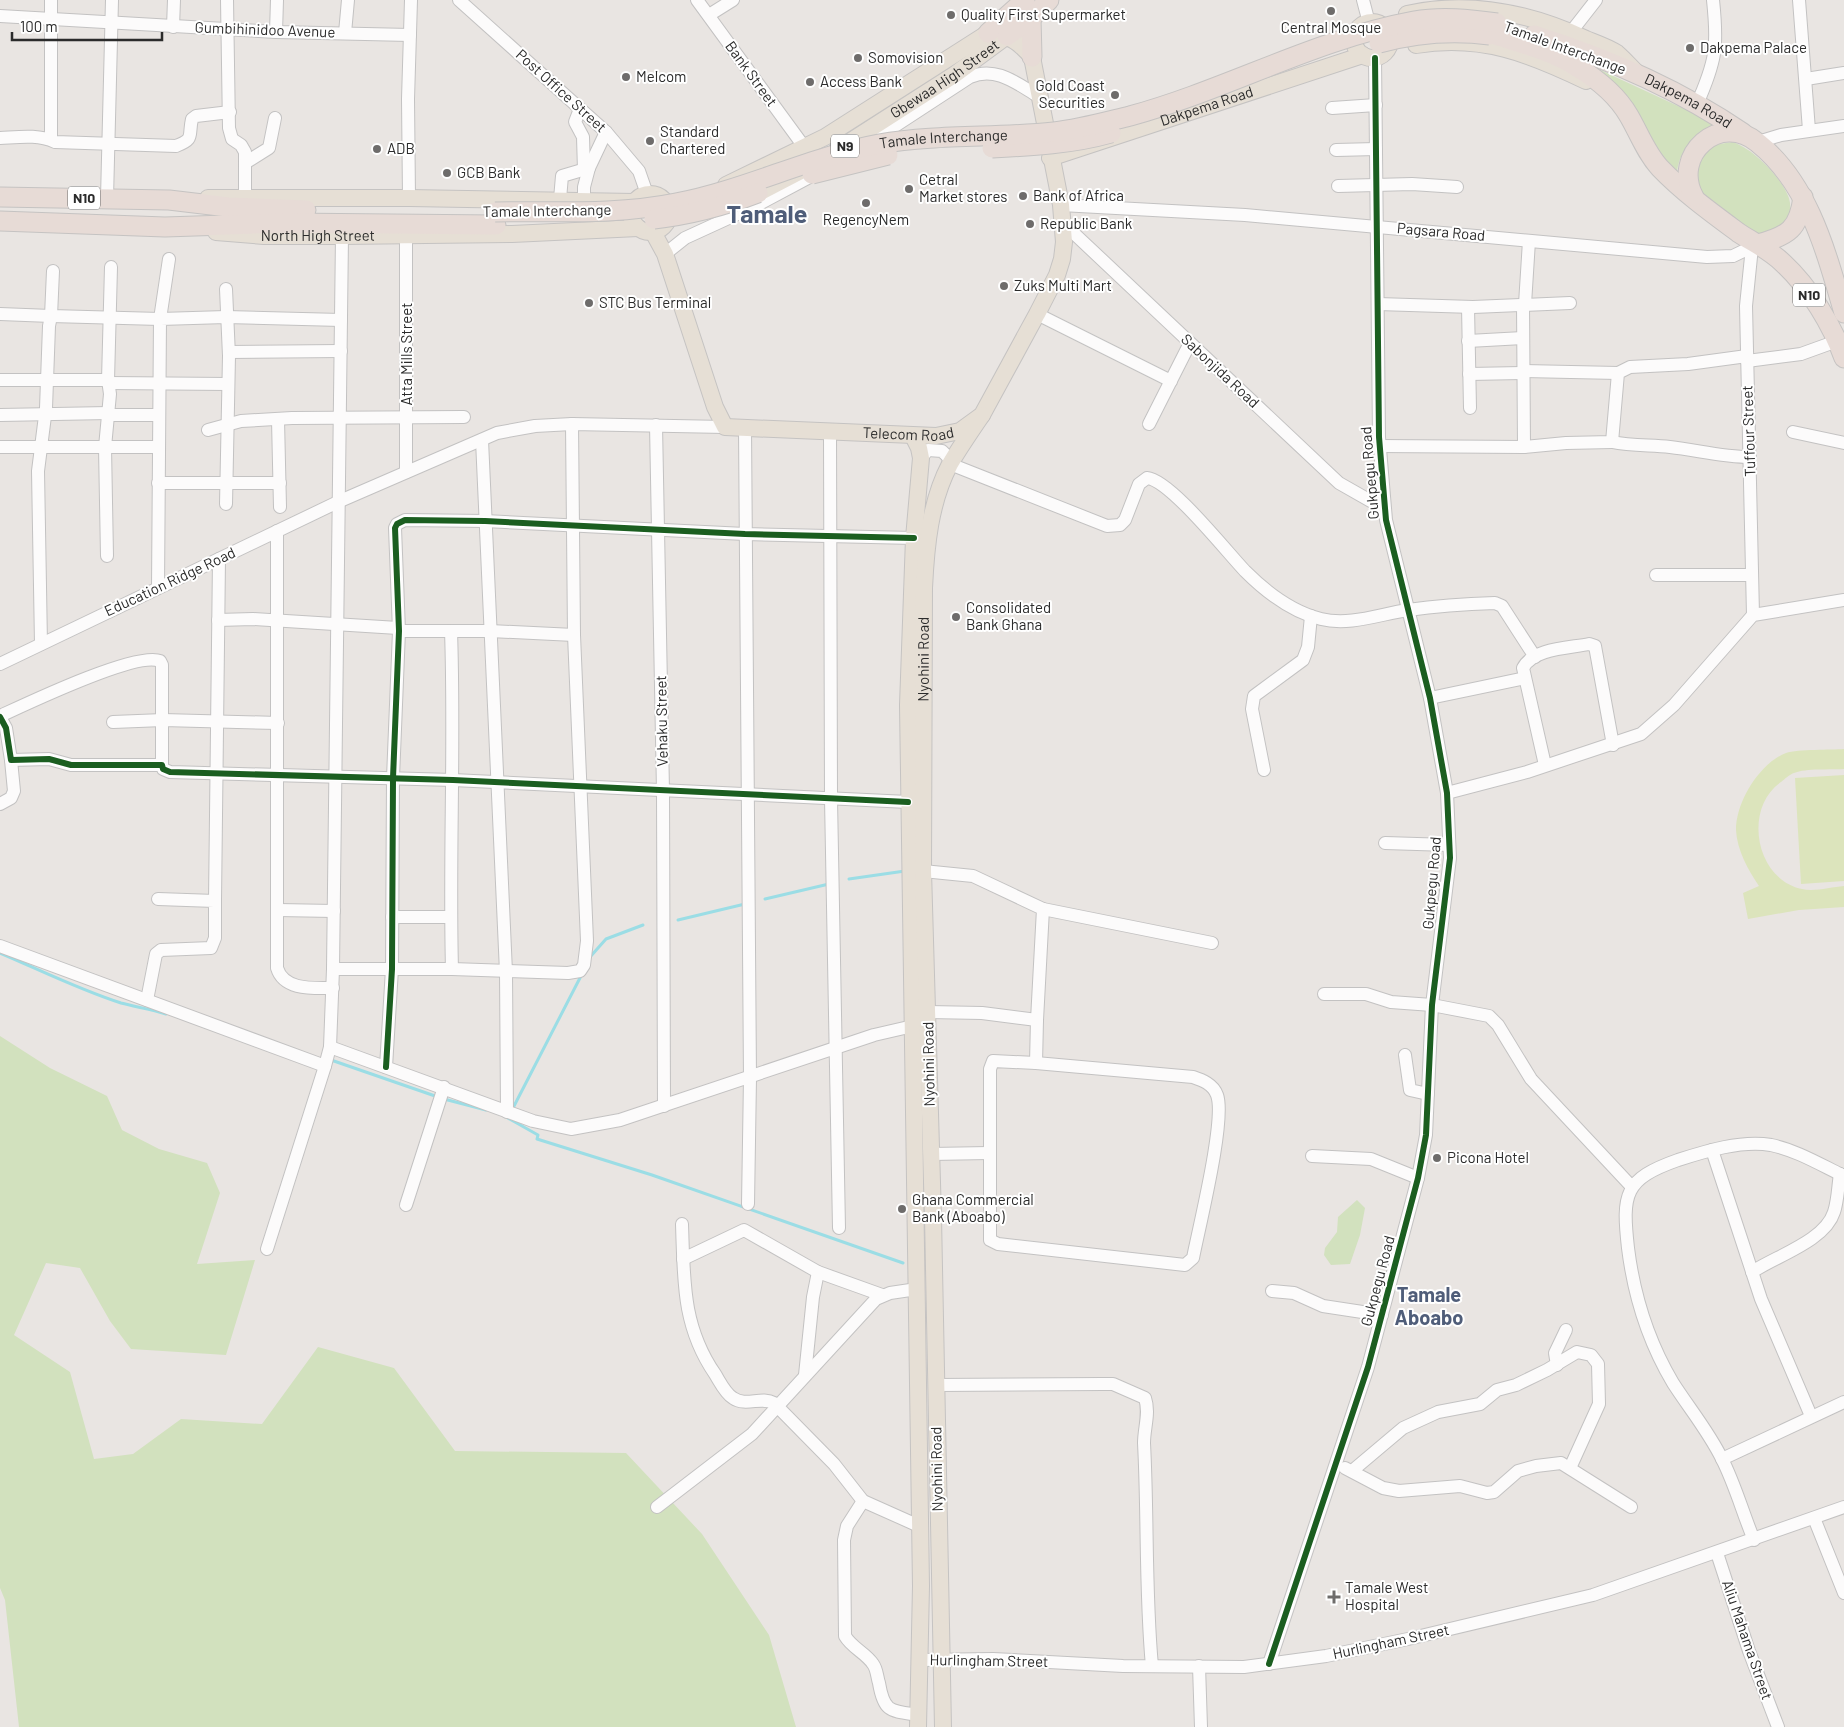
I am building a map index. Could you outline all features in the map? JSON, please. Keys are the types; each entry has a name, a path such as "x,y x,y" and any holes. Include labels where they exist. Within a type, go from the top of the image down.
{"highway":[{"path":"988,33 1025,0"},
{"name":"N9","path":"1007,36 1031,18 1049,0"},
{"name":"Tamale Interchange","path":"165,227 496,219 623,210 674,204 732,189 847,150 927,138 1055,132 1134,115 1325,46 1416,20 1499,17 1640,75"},
{"name":"Tamale Interchange","path":"1499,17 1548,52 1577,66 1614,94"},
{"path":"1031,18 1032,57"},
{"name":"Dakpema Road","path":"1640,75 1698,104 1750,138"},
{"name":"Dakpema Road","path":"1614,94 1629,115 1658,166 1694,197"},
{"path":"1694,197 1688,188 1688,176 1689,162 1696,150 1707,139 1719,133 1729,131 1750,138"},
{"name":"N10","path":"1750,138 1781,165 1803,197 1844,313"},
{"name":"N10","path":"0,197 169,200"},
{"name":"N10","path":"1694,197 1755,246 1784,263 1804,286 1837,341 1844,358"},
{"path":"1755,246 1780,238 1788,233 1801,212 1803,197"},
{"name":"Tamale Interchange","path":"169,200 228,207 496,219"},
{"name":"North High Street","path":"0,221 165,227"}],"main road":[{"name":"Dakpema Road","path":"1044,128 1131,111 1368,26 1432,9 1468,8 1499,17 1571,32 1616,52 1640,75"},
{"path":"1368,26 1388,35 1375,54 1354,42 1368,26"},
{"path":"988,33 1007,36 1032,57"},
{"name":"Gbewaa High Street","path":"664,200 716,190 752,171 805,148 866,112 988,33"},
{"name":"Gbewaa High Street","path":"652,228 738,204 798,173 862,136 1007,36"},
{"name":"Dakpema Road","path":"1050,158 1375,54 1428,42 1473,43 1514,49 1549,63 1614,94"},
{"name":"Telecom Road","path":"726,427 913,436 948,435 960,431 982,415 1038,314 1062,259 1064,224 1044,128 1032,57"},
{"path":"169,200 245,197 584,200 640,198 653,194 664,200 669,212 652,228"},
{"path":"640,198 631,218 652,228 665,254 715,407 726,427"},
{"name":"North High Street","path":"165,227 264,236 406,235 652,228"},
{"name":"Nyohini Road","path":"943,1727 928,1012 923,871 925,566 934,507 950,464 982,415"},
{"name":"Nyohini Road","path":"913,436 919,448 921,458 914,538 909,662 908,802 918,1289 921,1660 919,1721"}],"street":[{"path":"51,0 51,140"},
{"path":"107,198 112,0"},
{"path":"173,27 174,0"},
{"path":"227,0 232,139 241,145 245,152 245,197"},
{"path":"276,32 277,0"},
{"path":"345,33 348,0"},
{"path":"409,198 408,99 411,0"},
{"name":"Post Office Street","path":"459,0 606,132 639,171 640,198"},
{"name":"Bank Street","path":"697,0 805,148"},
{"path":"709,15 733,0"},
{"path":"1363,0 1368,26"},
{"path":"1698,104 1712,70 1716,48 1713,0"},
{"path":"1800,0 1810,130"},
{"path":"1571,32 1591,1"},
{"name":"Gumbihinidoo Avenue","path":"0,16 112,24 276,32 410,35"},
{"name":"Gukpegu Road","path":"1268,1664 1337,1463 1382,1316 1418,1178 1426,1135 1432,1005 1450,858 1447,793 1430,698 1383,508 1379,446 1375,54"},
{"path":"665,254 685,238 791,188 852,153 976,75 990,72 998,74 1038,96"},
{"path":"1806,79 1844,73"},
{"path":"1332,108 1376,105"},
{"path":"580,109 575,122 583,137 587,169 584,200"},
{"path":"0,138 35,136 56,142 176,146 191,138 191,125 196,116 230,112"},
{"path":"245,163 269,148 276,118"},
{"path":"1750,138 1844,126"},
{"path":"560,199 562,176 587,169 606,132"},
{"path":"1336,150 1376,149"},
{"path":"1338,186 1457,187"},
{"name":"Pagsara Road","path":"1061,205 1245,215 1707,258 1733,256 1755,246"},
{"name":"Sabonjida Road","path":"1064,224 1339,483 1383,508"},
{"name":"Atta Mills Street","path":"406,235 406,472"},
{"path":"267,1249 326,1066 330,1046 333,988 342,236"},
{"path":"1524,447 1522,372 1524,304 1529,241"},
{"name":"Tuffour Street","path":"1753,615 1746,306 1755,246"},
{"path":"158,588 160,319 169,259"},
{"path":"107,556 105,447 108,414 111,267"},
{"path":"41,644 38,471 46,415 53,271"},
{"path":"226,289 229,352 226,504"},
{"path":"1378,304 1468,307 1570,303"},
{"path":"1468,307 1470,408"},
{"path":"0,314 160,319 226,317 341,320"},
{"path":"1038,314 1171,380"},
{"path":"1468,341 1523,338"},
{"path":"1469,374 1522,372 1618,373 1630,367 1801,354 1837,341"},
{"path":"1149,424 1190,343"},
{"path":"229,352 341,351"},
{"path":"1612,442 1618,373"},
{"path":"0,380 47,379 159,384 228,384"},
{"path":"0,415 159,415"},
{"path":"208,430 227,424 278,420 341,417 464,417"},
{"path":"278,420 280,507"},
{"path":"333,970 452,969 575,973 580,971 584,965 587,941 574,635 572,424"},
{"name":"Education Ridge Road","path":"0,664 340,501 511,429 572,424 726,427"},
{"name":"Vehaku Street","path":"656,425 663,791 664,1106"},
{"path":"744,428 749,795 750,1078 748,1204"},
{"path":"830,432 831,799 839,1228"},
{"path":"1793,432 1844,443"},
{"path":"482,440 506,972 507,1112"},
{"path":"1379,446 1524,447 1566,443 1612,442 1633,446 1668,447 1710,452 1727,457 1750,457"},
{"path":"0,447 158,447"},
{"path":"921,458 928,450 945,453 950,464 1107,526 1120,525 1125,520 1139,484 1147,478 1152,478 1162,484 1182,503 1263,587 1286,603 1311,616 1334,621 1348,621 1408,610 1453,605 1499,604 1535,657"},
{"path":"158,483 280,483"},
{"path":"386,1067 392,969 393,778 398,630 397,524 405,520 486,521 745,534 914,538"},
{"path":"277,531 279,775 277,968 279,976 297,986 333,988"},
{"path":"147,1000 156,954 161,950 211,948 214,944 219,559"},
{"path":"1656,575 1752,575"},
{"path":"1447,793 1527,772 1613,745 1641,734 1656,722 1753,615 1844,600"},
{"path":"1264,770 1252,709 1254,696 1303,660 1308,647 1311,616"},
{"path":"218,620 398,630 490,630 574,635"},
{"path":"451,631 453,780 450,917 452,969"},
{"path":"1545,765 1523,668 1525,664 1535,657 1589,644 1595,646 1613,745"},
{"path":"0,804 13,795 11,760 6,728 0,716 65,686 130,664 156,659 162,665 162,765 163,769 170,772 453,780 908,802"},
{"path":"1430,698 1525,678"},
{"path":"113,722 163,720 278,723"},
{"path":"11,760 49,759 72,765 162,765"},
{"path":"1385,843 1449,845"},
{"path":"923,871 973,876 1043,909 1212,943"},
{"path":"158,899 215,901"},
{"path":"1036,1063 1043,909"},
{"path":"278,910 334,911"},
{"path":"392,917 450,917"},
{"path":"0,946 326,1066"},
{"path":"1324,994 1366,994 1390,1002 1432,1005 1482,1013 1494,1020 1531,1078 1632,1186"},
{"path":"928,1012 982,1013 1037,1020"},
{"path":"330,1046 533,1121 571,1129 601,1125 750,1078 882,1033 913,1026"},
{"path":"1404,1055 1410,1090 1428,1094"},
{"path":"998,1060 1036,1063 1193,1077 1212,1086 1217,1094 1218,1120 1193,1258 1185,1265 994,1243 989,1236 991,1064 998,1060"},
{"path":"406,1205 444,1088"},
{"path":"1752,1272 1769,1260 1804,1243 1824,1228 1834,1214 1842,1175 1770,1145 1743,1145 1712,1150 1665,1165 1646,1174 1632,1186 1626,1204 1625,1224 1634,1288 1647,1332 1673,1382 1722,1459 1754,1540"},
{"path":"1712,1150 1761,1299 1811,1416"},
{"path":"931,1154 990,1153"},
{"path":"1312,1156 1371,1159 1418,1178"},
{"path":"682,1224 688,1315 692,1331 706,1362 728,1394 742,1402 764,1400 779,1406 834,1464 863,1501 919,1526"},
{"path":"683,1259 744,1230 818,1272 882,1295 918,1289"},
{"path":"805,1375 812,1297 818,1272"},
{"path":"1272,1291 1294,1293 1323,1306 1382,1316"},
{"path":"658,1508 752,1434 871,1304 882,1295"},
{"path":"1557,1365 1555,1353 1566,1330"},
{"path":"1352,1471 1403,1428 1438,1412 1480,1404 1497,1390 1516,1385 1557,1365 1577,1352 1591,1355 1598,1364 1599,1404 1570,1468"},
{"path":"936,1385 1112,1384 1145,1398 1147,1412 1144,1440 1146,1579 1152,1666"},
{"path":"1722,1459 1844,1402"},
{"path":"1337,1463 1383,1488 1399,1491 1460,1486 1487,1493 1494,1492 1518,1471 1553,1462 1561,1463 1631,1507"},
{"path":"863,1501 847,1526 844,1540 845,1636 850,1645 873,1663 882,1699 886,1707 919,1721"},
{"name":"Hurlingham Street","path":"921,1660 1152,1666 1268,1664 1408,1639 1593,1595 1844,1507"},
{"path":"1814,1518 1844,1593"},
{"name":"Aliu Mahama Street","path":"1717,1553 1749,1651 1778,1727"},
{"path":"1199,1666 1201,1727"}],"green space":[{"path":"1581,61 1706,119 1719,127 1701,135 1688,145 1680,158 1676,178"},
{"path":"1732,142 1740,145 1758,158 1782,185 1790,203 1789,215 1784,226 1756,236 1698,197 1697,162 1714,145"},
{"path":"1844,749 1844,769 1799,771 1791,774 1781,782 1769,794 1762,808 1759,825 1760,841 1765,858 1774,872 1786,883 1807,890 1844,886 1844,907 1799,910 1748,919 1743,893 1759,886 1744,860 1738,845 1736,830 1740,807 1751,784 1767,765 1786,753 1806,750"},
{"path":"1844,775 1844,881 1801,884 1795,778"},
{"path":"0,1036 50,1068 107,1096 122,1130 159,1149 207,1163 220,1193 197,1264 255,1260 226,1355 131,1349 110,1321 80,1268 46,1263 14,1335 70,1372 94,1459 133,1454 181,1419 262,1424 318,1347 394,1368 455,1451 626,1453 702,1534 769,1635 796,1727 19,1727 5,1600 0,1588"},
{"path":"1357,1200 1365,1208 1360,1235 1350,1264 1331,1265 1324,1255 1325,1248 1337,1232 1338,1217"}],"waterway":[{"path":"849,879 905,871"},
{"path":"765,899 829,884"},
{"path":"678,920 745,904"},
{"path":"590,957 606,939 643,925"},
{"path":"0,953 106,998 166,1014"},
{"path":"513,1108 582,974"},
{"path":"331,1060 438,1097"},
{"path":"444,1099 486,1110"},
{"path":"506,1117 538,1135 537,1139 652,1175 903,1263"}],"cycle path":[{"path":"1269,1664 1368,1367 1418,1178 1426,1135 1432,1005 1450,858 1447,793 1430,698 1386,520 1379,437 1375,58"},
{"path":"386,1067 392,969 393,778 399,631 395,528 397,524 405,520 485,521 745,534 914,538"},
{"path":"0,717 6,728 11,760 49,759 71,765 162,765 163,769 170,772 453,780 908,802"}],"place":[{"name":"Central Mosque","path":"1331,11"},
{"name":"Quality First Supermarket","path":"951,15"},
{"name":"Dakpema Palace","path":"1690,48"},
{"name":"Somovision","path":"858,58"},
{"name":"Melcom","path":"626,77"},
{"name":"Access Bank","path":"810,82"},
{"name":"Gold Coast Securities","path":"1115,95"},
{"name":"Standard Chartered","path":"650,141"},
{"name":"ADB","path":"377,149"},
{"name":"GCB Bank","path":"447,173"},
{"name":"Cetral Market stores","path":"909,189"},
{"name":"Bank of Africa","path":"1023,196"},
{"name":"RegencyNem","path":"866,203"},
{"name":"Republic Bank","path":"1030,224"},
{"name":"Zuks Multi Mart","path":"1004,286"},
{"name":"STC Bus Terminal","path":"589,303"},
{"name":"Consolidated Bank Ghana","path":"956,617"},
{"name":"Picona Hotel","path":"1437,1158"},
{"name":"Ghana Commercial Bank (Aboabo)","path":"902,1209"},
{"name":"Tamale West Hospital","path":"1334,1597"}],"district":[{"name":"Tamale","path":"767,214"},
{"name":"Tamale Aboabo","path":"1429,1306"}]}
